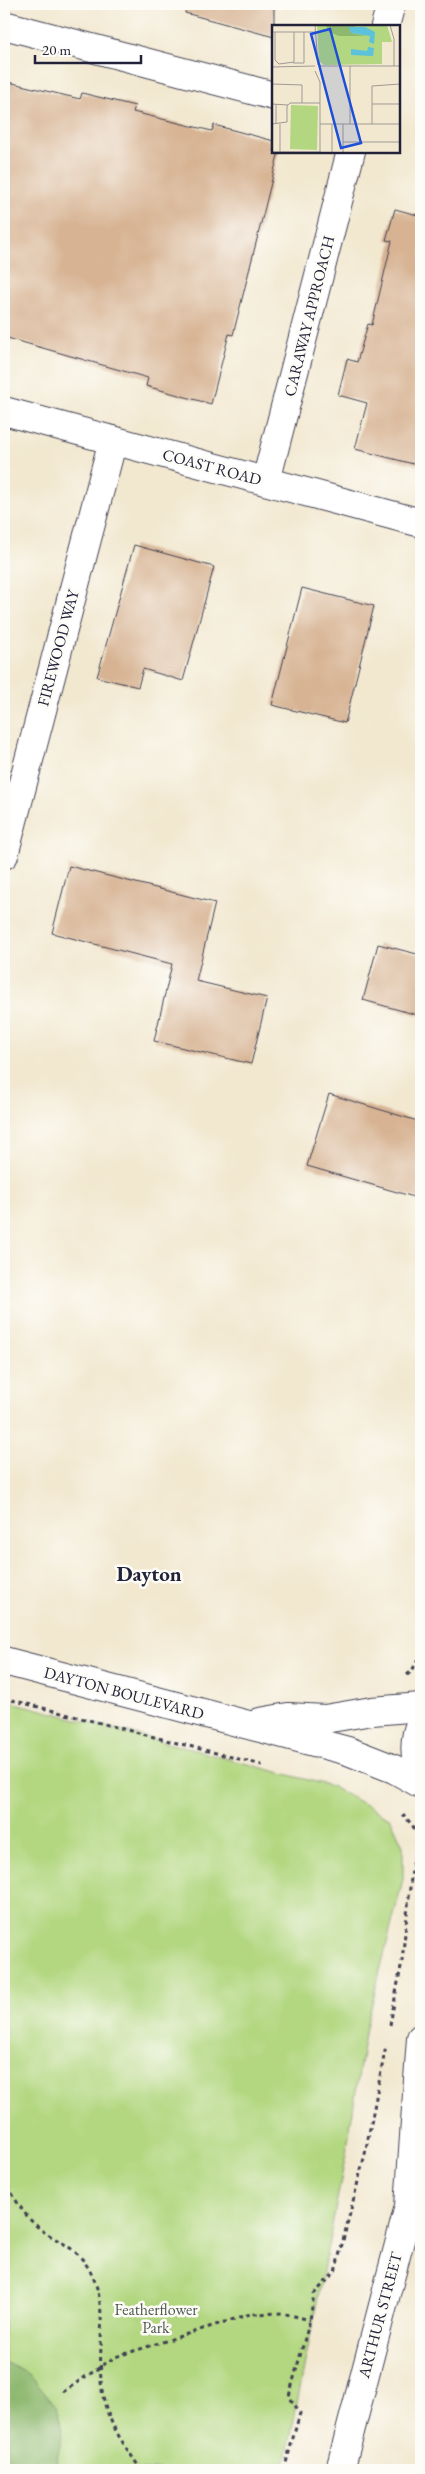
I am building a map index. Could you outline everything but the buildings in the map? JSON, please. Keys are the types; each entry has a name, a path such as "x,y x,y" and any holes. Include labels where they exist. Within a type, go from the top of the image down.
{"street":[{"path":"385,25 391,4"},
{"path":"4,25 272,95"},
{"name":"CARAWAY APPROACH","path":"266,481 351,152"},
{"name":"COAST ROAD","path":"4,411 421,523"},
{"name":"FIREWOOD WAY","path":"4,855 113,440"},
{"name":"DAYTON BOULEVARD","path":"4,1661 348,1751 394,1769 421,1784"},
{"name":"DAYTON BOULEVARD","path":"243,1724 288,1717 325,1719 372,1711 421,1707"},
{"path":"421,1722 415,1740 415,1753 421,1775"},
{"name":"ARTHUR STREET","path":"340,2470 408,2206 421,2038"}],"path":[{"path":"4,1698 268,1766"},
{"path":"389,2029 402,1961 412,1869 420,1834 406,1816 398,1810"},
{"path":"284,2470 300,2413 289,2396 310,2320 314,2294 335,2272 365,2154 387,2038"},
{"path":"4,2179 22,2210 40,2228 71,2246 89,2269 99,2299 103,2396 115,2430 141,2470"},
{"path":"63,2392 115,2357 250,2314 282,2313 310,2320"}],"green space":[{"name":"Featherflower Park","path":"4,1700 331,1786 391,1819 403,1846 403,1879 366,2027 346,2154 284,2470 4,2470"},
{"path":"4,2362 29,2374 56,2407 63,2430 55,2470 4,2470"}],"district":[{"name":"Dayton","path":"149,1573"}]}
